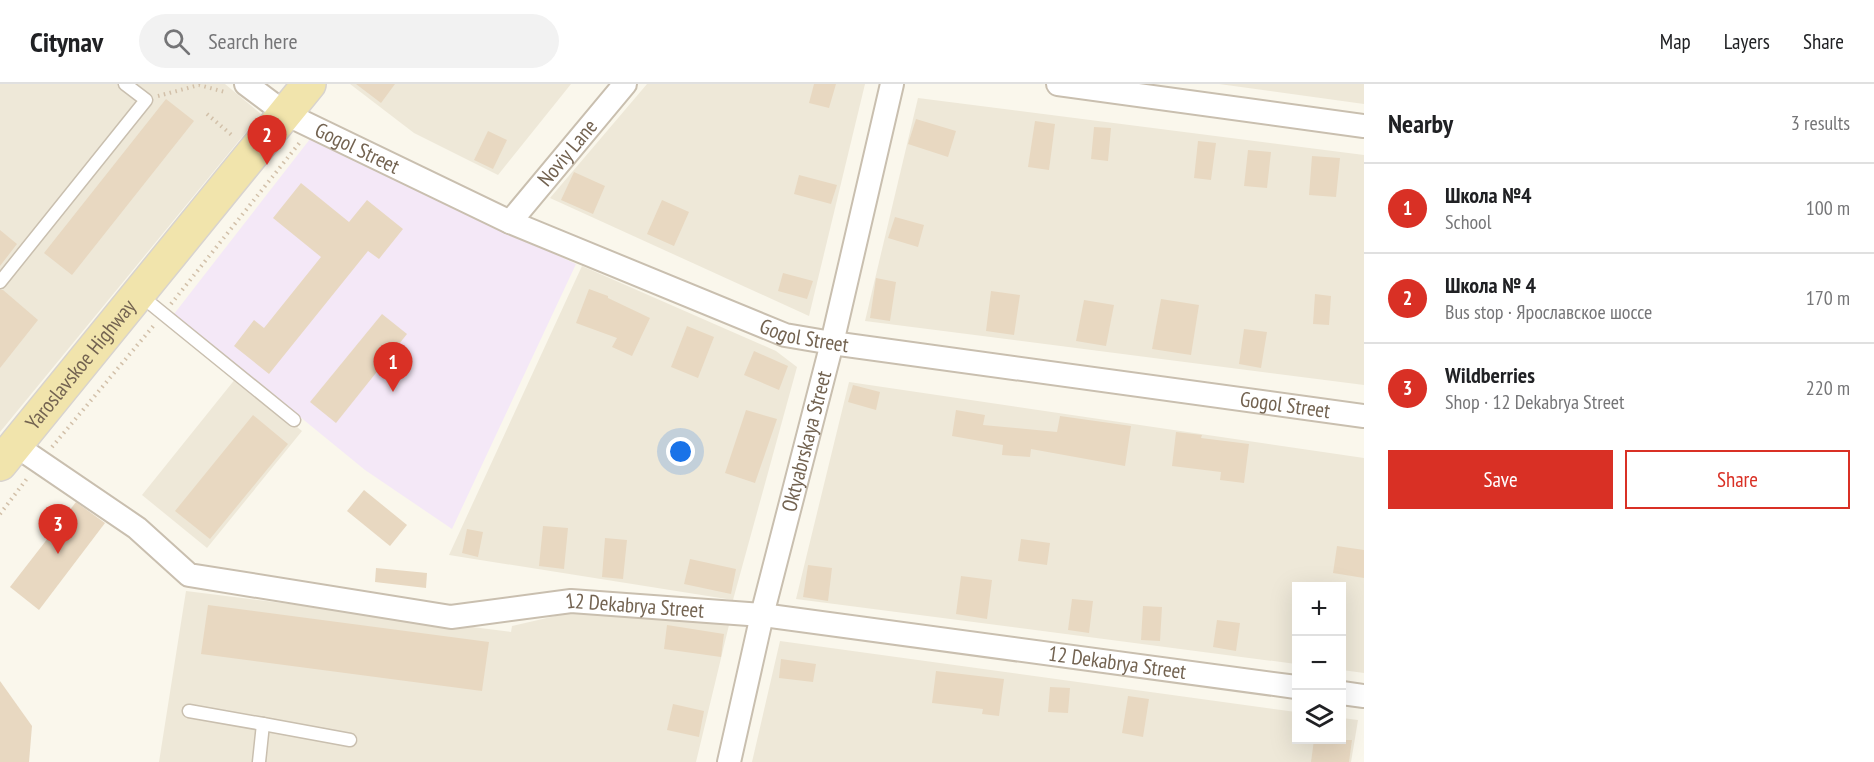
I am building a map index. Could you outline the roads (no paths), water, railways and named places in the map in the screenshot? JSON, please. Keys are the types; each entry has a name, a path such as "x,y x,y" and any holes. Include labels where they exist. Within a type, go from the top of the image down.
{"main road":[{"name":"Yaroslavskoe Highway","path":"7,454 309,84"}],"street":[{"name":"Gogol Street","path":"246,84 285,114 510,222 785,335 1364,416"},
{"name":"Noviy Lane","path":"510,222 625,84"},
{"name":"Oktyabrskaya Street","path":"729,762 762,615 832,343 892,84"},
{"path":"1058,84 1364,126"},
{"name":"12 Dekabrya Street","path":"7,454 137,528 189,575 451,617 571,601 762,615 1292,686"},
{"path":"1346,694 1364,696"}],"lane":[{"path":"0,282 146,100 125,84"},
{"path":"139,294 294,420"},
{"path":"189,711 350,740"},
{"path":"259,762 263,724"}],"place":[{"name":"Школа № 4","path":"267,165"},
{"name":"Школа №4","path":"393,392"},
{"name":"Wildberries","path":"58,554"}]}
